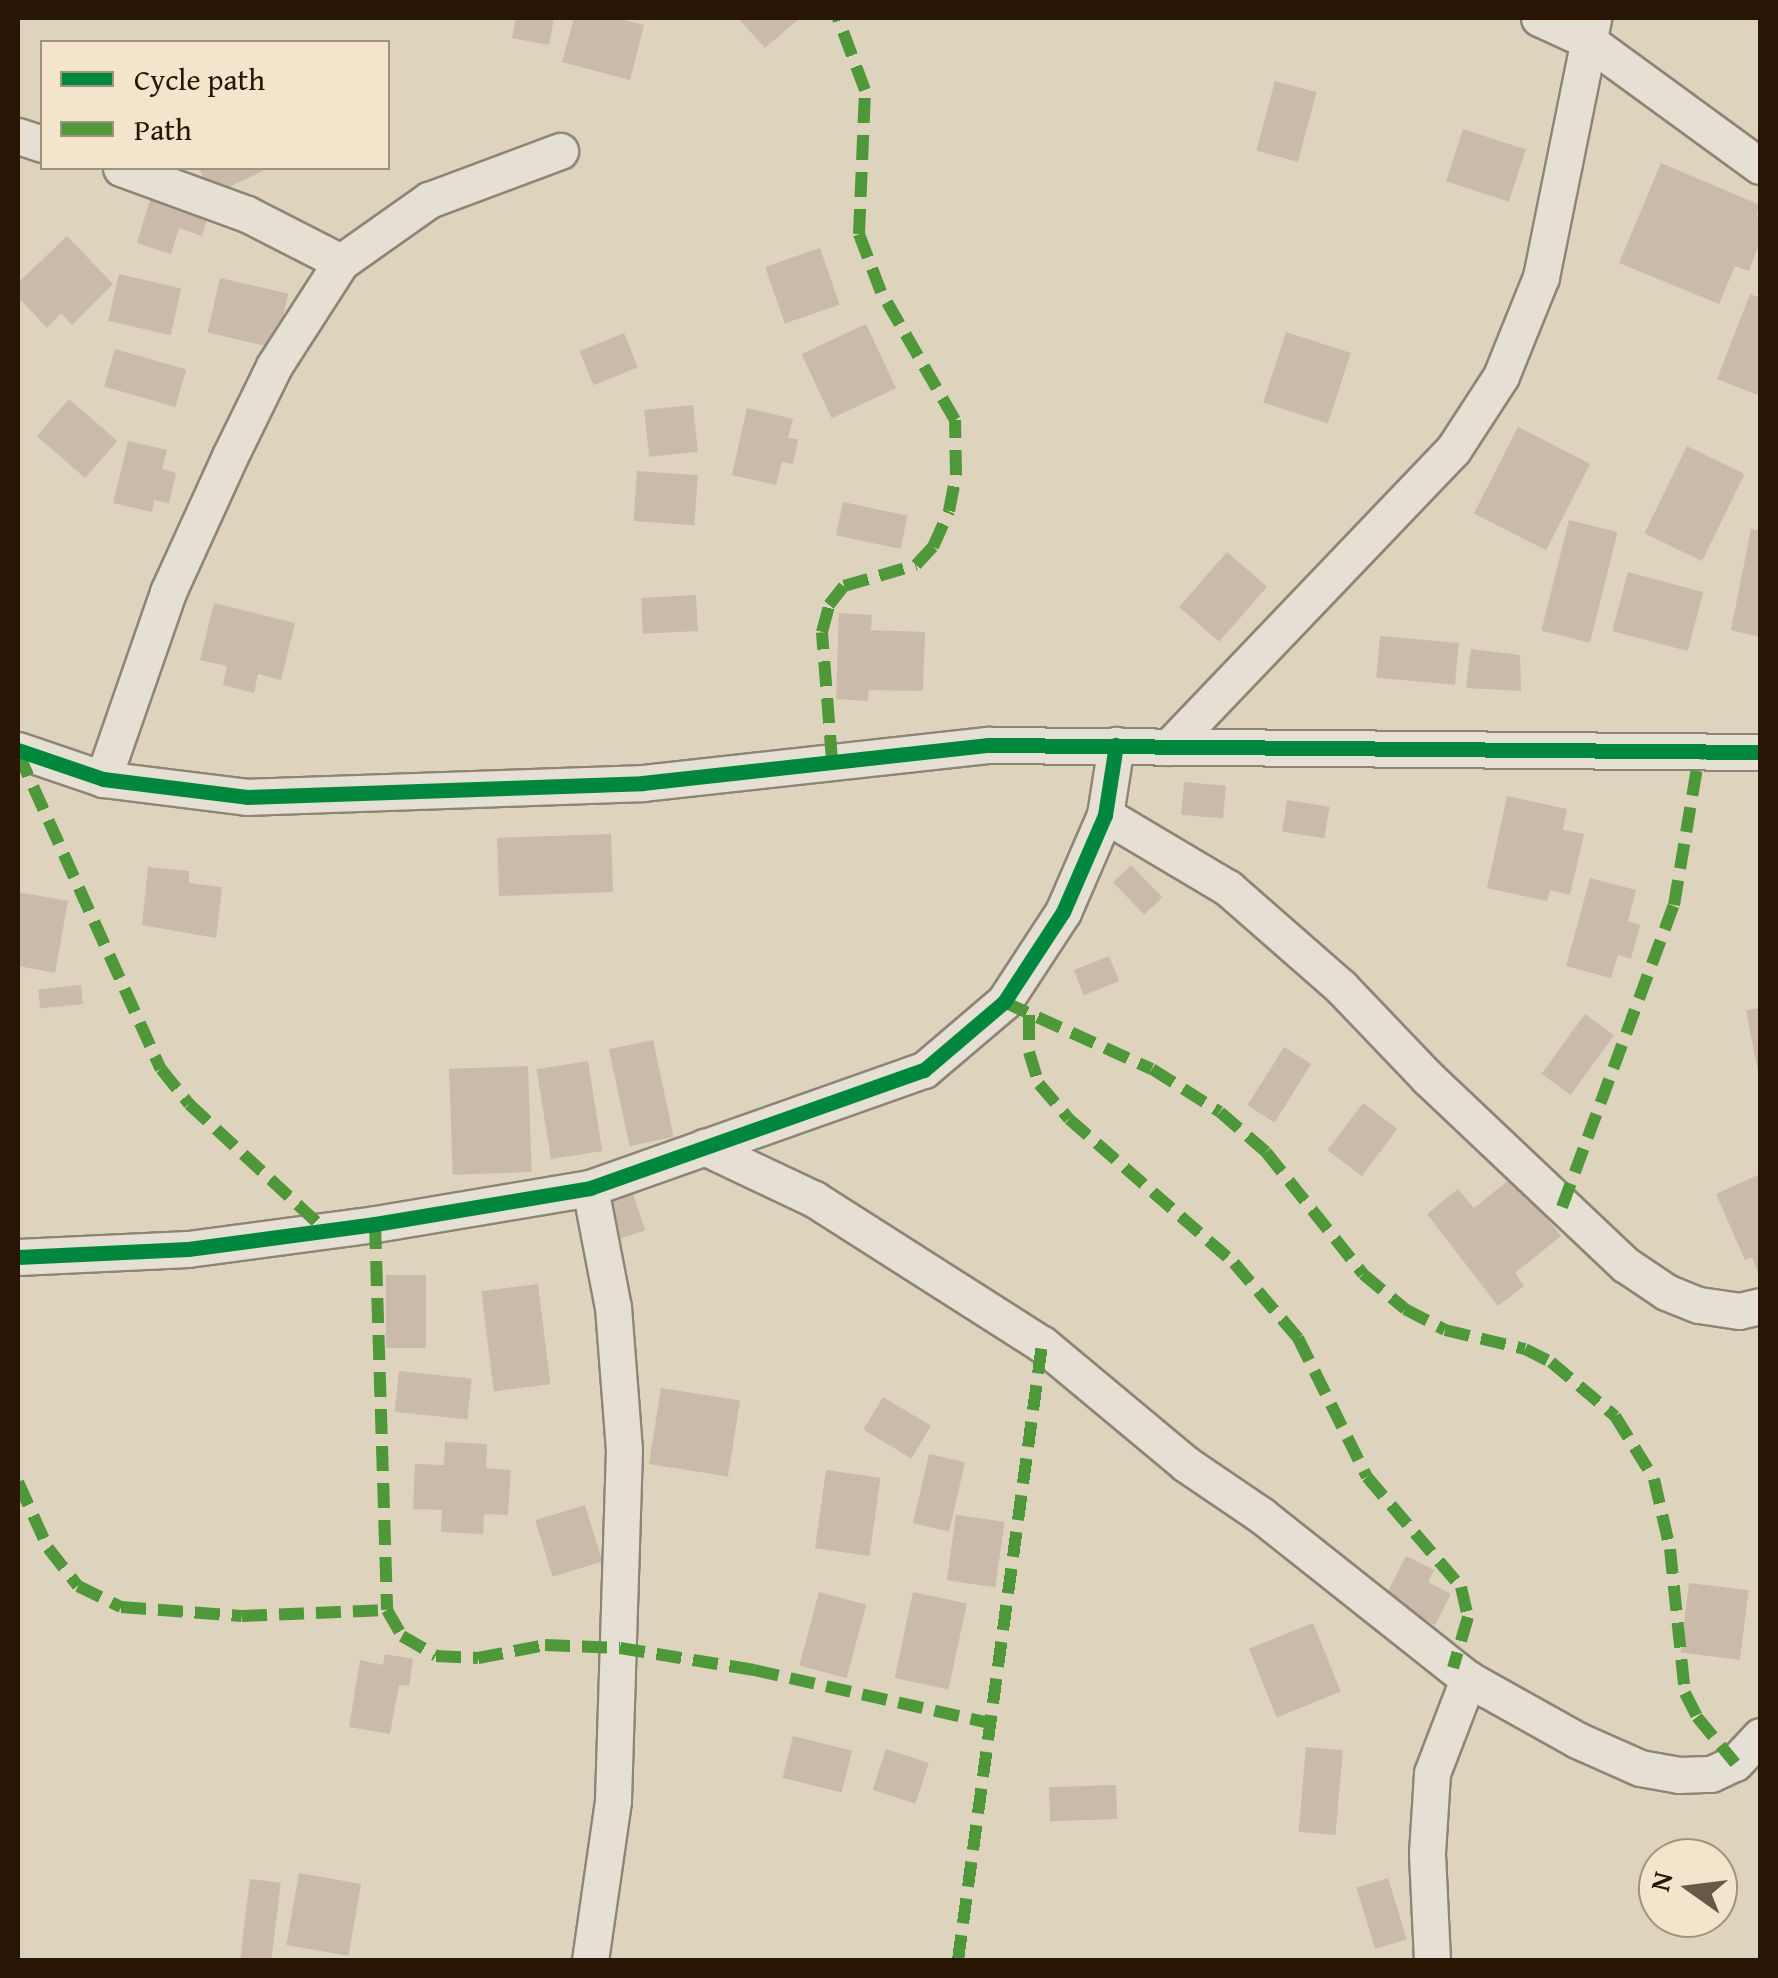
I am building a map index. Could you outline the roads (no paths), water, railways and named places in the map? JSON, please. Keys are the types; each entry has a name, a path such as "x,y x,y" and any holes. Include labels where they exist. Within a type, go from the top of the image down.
{"street":[{"path":"1538,18 1590,29 1760,166"},
{"path":"1169,747 1453,450 1501,376 1541,277 1590,29"},
{"path":"103,779 168,592 230,456 274,366 342,262 428,200 560,151"},
{"path":"127,170 248,214 342,262"},
{"path":"18,750 103,779 247,798 643,783 988,744 1300,744 1760,752"},
{"path":"18,1257 188,1249 376,1224 590,1188 924,1070 1004,1002 1063,912 1104,815 1116,745"},
{"path":"1104,815 1228,888 1342,987 1428,1078 1626,1265 1666,1292 1699,1305 1739,1311 1760,1306"},
{"path":"704,1147 814,1199 1042,1344 1186,1464 1261,1515 1468,1680 1577,1740 1653,1770 1712,1774 1735,1763 1760,1736"},
{"path":"590,1188 613,1308 624,1450 613,1801 590,1960"},
{"path":"1432,1960 1427,1852 1432,1774 1468,1680"}]}
